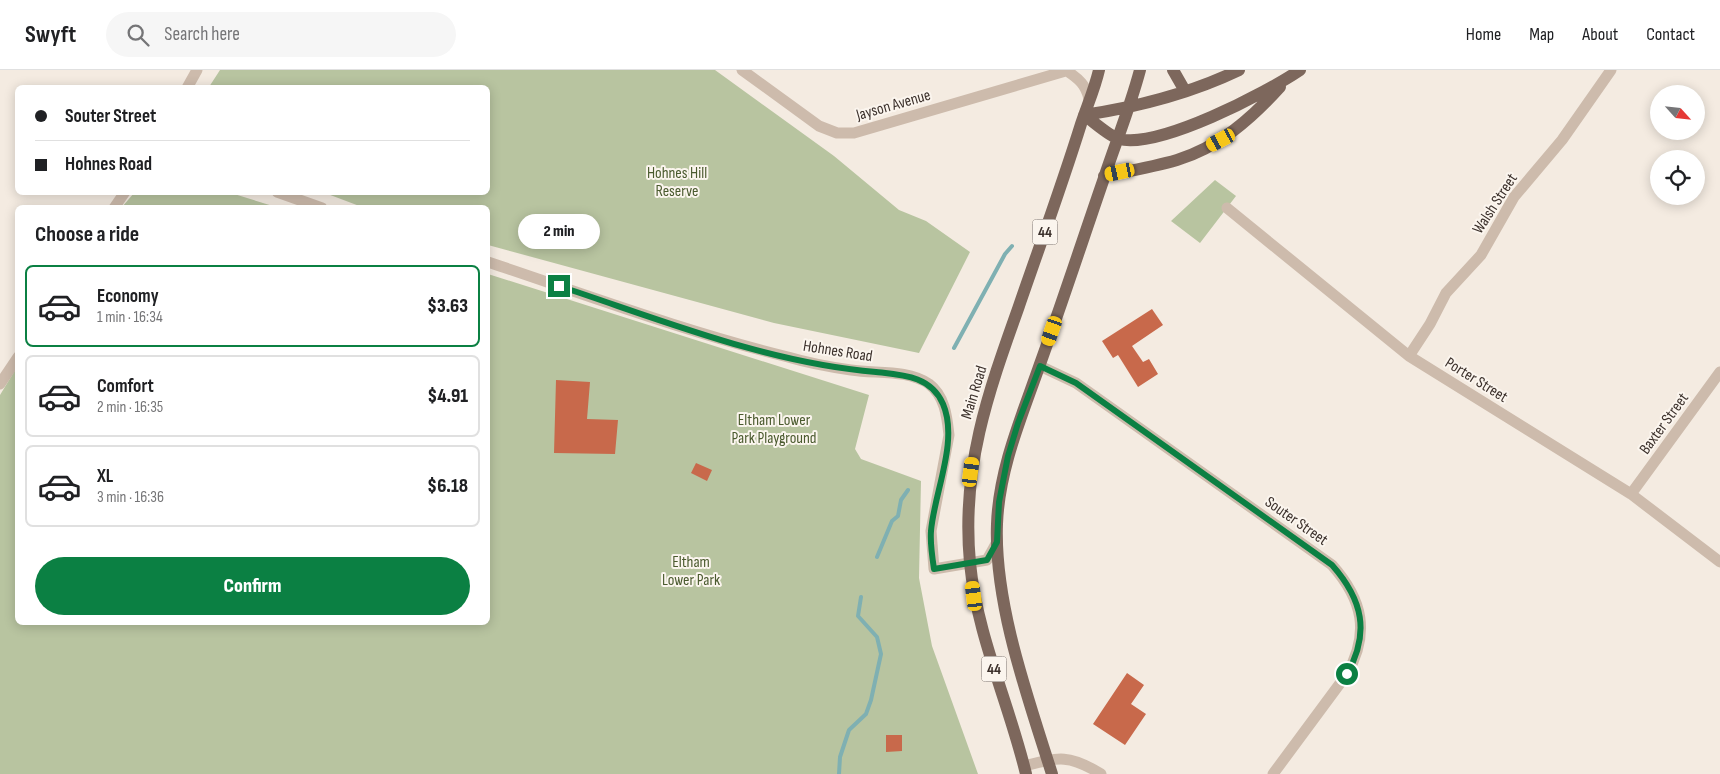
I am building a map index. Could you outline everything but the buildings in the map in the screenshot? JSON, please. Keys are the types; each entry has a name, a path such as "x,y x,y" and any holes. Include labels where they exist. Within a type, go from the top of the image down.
{"main road":[{"name":"Main Road","path":"1025,770 982,631 974,596 968,520 969,488 980,424 990,389 1067,169 1099,70"},
{"path":"1128,108 1140,70"},
{"path":"1174,70 1185,91"},
{"path":"1084,115 1128,108 1185,91 1239,70"},
{"path":"1084,115 1118,139 1149,137 1195,123 1247,101 1300,70"},
{"path":"1104,176 1179,160 1221,140 1245,123 1288,78"},
{"name":"44","path":"1052,774 1012,641 1004,600 997,542 999,502 1006,464 1018,423 1040,366 1128,108"}],"street":[{"path":"189,85 197,70"},
{"name":"Jayson Avenue","path":"742,70 819,126 837,132 854,133 1068,70 1080,80 1086,88 1090,99"},
{"name":"Walsh Street","path":"1409,356 1430,324 1446,293 1480,255 1514,197 1562,140 1610,70"},
{"path":"285,195 314,205"},
{"name":"Porter Street","path":"1227,208 1409,356 1631,494 1720,562"},
{"name":"Hohnes Road","path":"490,263 719,339 789,358 851,370 904,375 930,385 938,393 944,406 949,436 931,531 934,569 987,560 997,542"},
{"path":"0,384 15,362"},
{"name":"Souter Street","path":"1040,366 1076,383 1332,565 1344,579 1353,594 1359,614 1361,636 1357,656 1347,674 1273,774"},
{"name":"Baxter Street","path":"1631,494 1720,372"},
{"path":"1025,770 1047,760 1059,758 1076,760 1101,774"}],"green space":[{"name":"Hohnes Hill Reserve","path":"220,70 715,70 834,156 899,210 926,221 970,252 919,353 774,323 490,246 490,205 357,205 330,195 490,195 490,85 210,85"},
{"path":"1215,180 1236,196 1200,243 1171,221"},
{"path":"132,195 237,195 270,205 124,205"},
{"name":"Eltham Lower Park","path":"490,275 869,395 855,449 861,459 921,481 919,578 932,646 978,774 0,774 0,395 15,370 15,625 490,625"}],"waterway":[{"path":"954,348 1005,254 1012,246"},
{"path":"877,557 892,521 898,516 901,500 908,490"},
{"path":"839,774 840,757 849,730 866,714 871,700 881,654 877,637 858,616 861,597"}],"route":[{"path":"559,286 736,344 789,358 851,370 904,375 930,385 938,393 944,406 948,420 949,436 931,531 934,569 987,560 997,542 999,502 1003,479 1018,423 1040,366 1048,368 1076,383 1332,565 1344,579 1353,594 1359,614 1361,636 1357,656 1347,674"}],"park label":[{"name":"Eltham Lower Park Playground","path":"774,428"}]}
